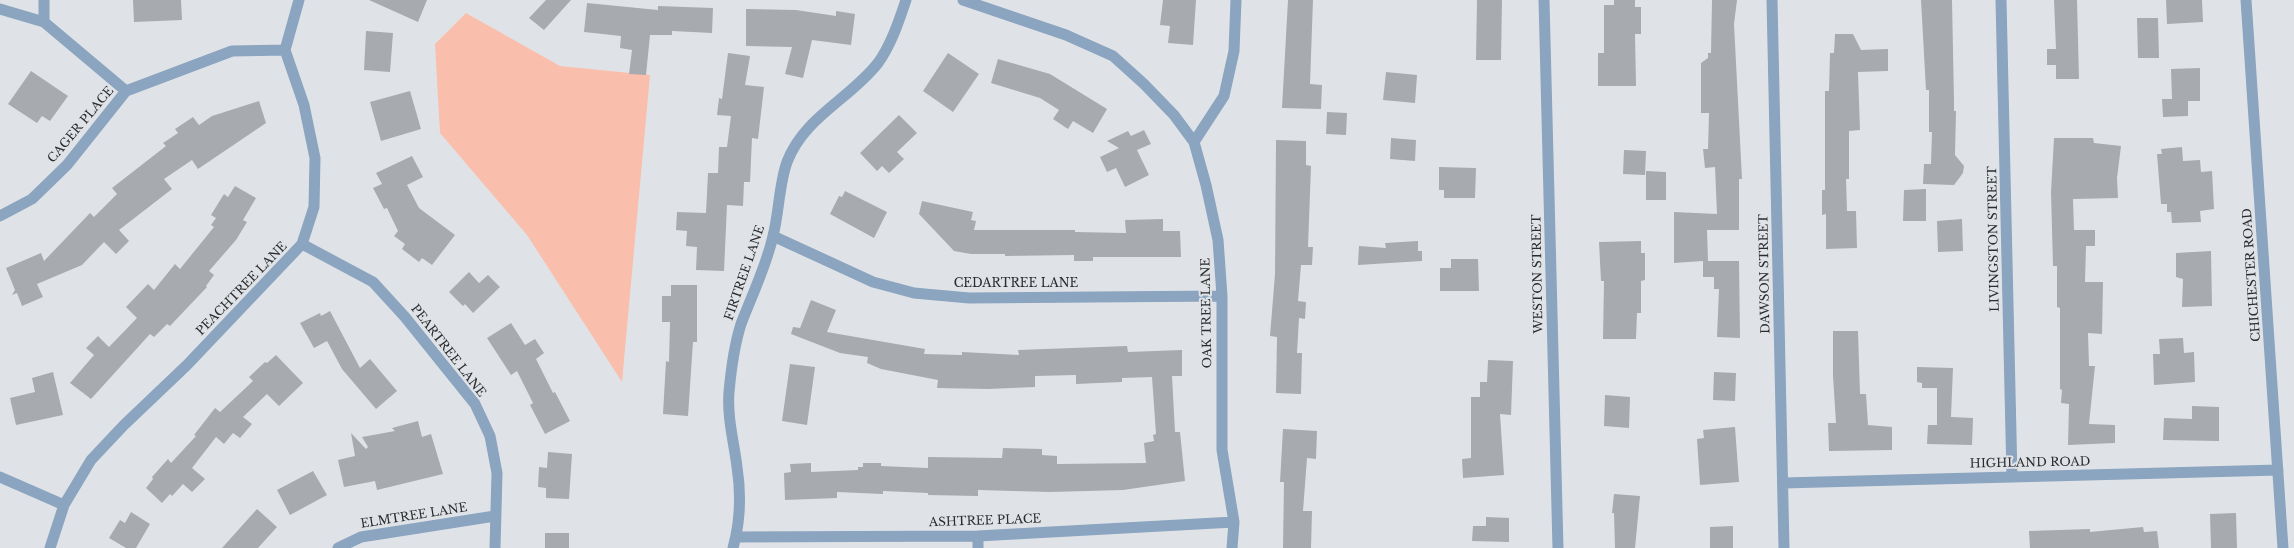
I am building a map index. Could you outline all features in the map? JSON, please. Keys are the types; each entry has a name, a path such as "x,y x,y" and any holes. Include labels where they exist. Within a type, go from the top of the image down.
{"street":[{"path":"44,0 44,22"},
{"path":"285,50 299,0"},
{"name":"FIRTREE LANE","path":"733,548 736,537 739,502 738,468 731,434 729,394 732,361 741,325 756,289 773,236 787,162 805,130 856,86 878,62 897,28 906,0"},
{"name":"OAK TREE LANE","path":"963,0 1066,35 1113,56 1164,104 1194,142 1206,185 1218,240 1222,296 1222,450 1234,522 1232,548"},
{"path":"1194,142 1224,96 1234,51 1236,0"},
{"name":"WESTON STREET","path":"1544,0 1558,548"},
{"name":"DAWSON STREET","path":"1772,0 1784,548"},
{"name":"LIVINGSTON STREET","path":"2001,0 2012,476"},
{"name":"CHICHESTER ROAD","path":"2246,0 2283,548"},
{"path":"0,9 44,22 126,91"},
{"name":"CAGER PLACE","path":"0,216 32,198 66,165 126,91 232,50 285,50"},
{"name":"PEACHTREE LANE","path":"50,548 64,504 91,460 124,425 187,365 302,244 314,206 315,158 304,105 285,50"},
{"name":"CEDARTREE LANE","path":"773,236 873,282 914,293 969,298 1222,296"},
{"name":"PEARTREE LANE","path":"302,244 374,282 475,404 490,436 495,466 495,548"},
{"name":"HIGHLAND ROAD","path":"1783,483 2278,470"},
{"path":"0,477 64,504"},
{"name":"ELMTREE LANE","path":"338,548 361,537 495,516"},
{"name":"ASHTREE PLACE","path":"736,537 978,536 1234,522"},
{"path":"978,536 978,548"}],"shaded area":[{"path":"466,13 560,66 650,75 622,382 527,235 440,133 435,44"}],"building":[{"path":"133,0 181,0 182,20 134,22"},
{"path":"369,0 427,0 418,22"},
{"path":"546,0 571,0 544,30 529,18"},
{"path":"1163,0 1196,0 1193,45 1168,43 1170,26 1160,25"},
{"path":"1288,0 1313,0 1310,84 1322,85 1321,109 1282,108"},
{"path":"1477,0 1502,0 1501,60 1476,60"},
{"path":"1614,0 1635,0 1635,7 1641,7 1641,34 1635,34 1636,86 1598,86 1598,53 1604,53 1604,5 1614,5"},
{"path":"1712,0 1737,0 1734,24 1742,179 1739,179 1739,230 1707,230 1708,261 1739,261 1740,338 1717,337 1719,289 1714,289 1714,277 1703,277 1703,261 1674,263 1674,212 1717,214 1715,167 1705,168 1703,149 1708,149 1709,113 1701,113 1701,63 1708,58 1708,53 1711,53"},
{"path":"1921,0 1952,0 1954,111 1956,111 1955,155 1964,166 1963,173 1954,185 1923,184 1924,164 1931,164 1932,132 1929,132 1929,90 1926,90"},
{"path":"2054,0 2077,0 2079,79 2056,79 2056,65 2047,65 2047,49 2056,49"},
{"path":"2166,0 2202,0 2203,22 2167,24"},
{"path":"587,3 658,10 658,6 713,8 712,33 672,31 672,35 650,35 646,75 629,74 632,50 620,48 621,36 584,32"},
{"path":"746,9 796,10 836,16 836,11 855,14 851,45 812,40 803,78 785,74 792,47 746,46"},
{"path":"2137,18 2158,18 2159,58 2138,58"},
{"path":"366,31 393,33 390,72 364,70"},
{"path":"1835,34 1853,34 1861,50 1888,49 1888,71 1858,72 1860,130 1849,131 1849,179 1846,179 1847,211 1856,211 1857,248 1826,249 1826,214 1822,215 1822,190 1825,190 1825,91 1829,91 1830,53 1834,53"},
{"path":"728,53 750,56 745,85 764,87 758,139 752,138 750,182 744,182 743,206 727,205 724,271 696,270 697,247 686,246 687,231 676,230 677,212 706,213 708,173 718,173 719,147 727,147 731,116 717,115 719,98 722,99"},
{"path":"948,53 979,74 953,112 923,91"},
{"path":"998,59 1050,74 1107,109 1093,133 1073,121 1068,129 1053,119 1059,110 1040,98 991,83"},
{"path":"2200,68 2200,101 2188,101 2188,116 2163,117 2162,99 2172,99 2171,69"},
{"path":"31,71 68,96 50,121 42,116 37,123 8,104"},
{"path":"1386,72 1417,75 1415,103 1383,100"},
{"path":"410,91 421,129 381,141 370,102"},
{"path":"259,101 266,123 198,169 192,160 164,179 172,189 119,230 129,241 116,254 104,242 82,265 37,284 43,297 22,306 17,293 12,295 15,290 6,268 41,253 44,261 90,213 94,217 117,194 112,188 166,146 163,143 178,133 175,129 193,117 199,125 212,116"},
{"path":"1327,112 1347,113 1346,135 1326,134"},
{"path":"899,115 917,133 897,152 904,159 889,173 882,166 877,171 860,153"},
{"path":"1144,130 1151,144 1137,150 1149,175 1125,187 1116,168 1107,172 1100,157 1119,148 1107,141 1128,131 1131,136"},
{"path":"1391,138 1416,140 1415,161 1390,159"},
{"path":"2054,138 2093,138 2094,143 2121,146 2117,178 2118,198 2073,199 2074,230 2095,230 2095,246 2086,246 2085,282 2103,282 2102,334 2088,333 2089,366 2095,366 2089,424 2115,425 2115,443 2068,445 2069,404 2061,403 2060,308 2057,307 2057,266 2053,266 2051,192"},
{"path":"1276,140 1306,141 1306,165 1311,166 1308,247 1313,247 1312,265 1301,265 1298,301 1306,302 1305,319 1299,318 1297,353 1302,353 1301,394 1276,393 1277,337 1270,336 1275,274"},
{"path":"2182,147 2183,161 2200,160 2201,172 2212,171 2214,209 2200,211 2201,222 2172,223 2171,212 2167,212 2167,204 2161,204 2157,154 2162,154 2161,149"},
{"path":"1624,150 1646,151 1645,175 1623,174"},
{"path":"412,156 423,177 407,185 419,208 455,235 432,265 422,258 419,262 402,249 405,244 394,236 398,231 387,208 384,209 373,188 382,184 376,173"},
{"path":"1439,167 1476,168 1475,198 1444,198 1444,190 1439,190"},
{"path":"1646,171 1666,172 1666,200 1646,200"},
{"path":"235,186 256,198 243,220 247,222 236,240 209,271 214,275 206,286 207,287 170,326 167,324 154,337 150,334 91,399 70,383 94,355 86,348 98,336 109,347 137,318 126,307 148,284 154,290 175,264 180,269 214,227 211,225 216,218 211,215 224,194 228,197"},
{"path":"1926,189 1926,221 1903,221 1904,190"},
{"path":"845,191 887,212 874,238 830,214 839,196 842,197"},
{"path":"922,201 973,212 971,220 976,221 974,230 1075,230 1075,232 1126,233 1125,220 1163,219 1163,231 1180,231 1181,257 1093,257 1093,261 1074,261 1074,255 1005,256 1005,254 971,254 954,251 919,214"},
{"path":"1962,219 1963,251 1938,252 1937,221"},
{"path":"1418,241 1418,251 1422,251 1422,261 1358,265 1359,246 1386,248 1385,243"},
{"path":"1641,241 1641,253 1645,253 1645,280 1641,281 1641,313 1637,313 1636,339 1603,339 1604,281 1601,281 1599,242"},
{"path":"2211,251 2212,306 2182,307 2183,279 2176,277 2176,253"},
{"path":"1451,259 1478,259 1479,291 1440,291 1440,268 1451,268"},
{"path":"469,272 479,283 488,275 500,287 473,313 465,304 463,306 449,292"},
{"path":"671,285 697,285 697,342 693,342 688,416 663,414 666,361 669,362 670,322 662,322 662,296 671,296"},
{"path":"811,300 836,310 827,332 925,349 924,354 962,355 962,352 1019,355 1018,350 1127,346 1128,352 1182,350 1182,376 1172,376 1175,432 1180,432 1185,481 1123,490 1050,492 978,490 978,496 928,495 928,493 883,491 883,494 837,492 837,498 785,500 784,473 791,472 790,464 811,463 811,472 858,470 858,467 863,467 863,463 881,463 881,466 928,468 928,457 1002,458 1003,448 1042,449 1042,455 1057,456 1057,464 1146,463 1144,443 1154,441 1153,435 1156,434 1152,377 1122,378 1122,382 1076,384 1076,375 1035,376 1035,387 988,389 937,388 938,380 881,369 867,363 868,357 840,353 791,334 793,327 800,328"},
{"path":"330,311 360,368 370,359 397,391 376,409 342,369 327,341 314,348 300,323 320,313 321,316"},
{"path":"511,323 525,345 535,339 544,353 536,359 553,393 555,392 570,421 545,434 530,405 533,403 517,371 511,375 487,338"},
{"path":"1833,331 1858,331 1860,394 1866,394 1868,425 1892,427 1892,450 1829,451 1828,423 1836,423 1833,376"},
{"path":"2183,338 2184,353 2194,352 2195,382 2154,385 2153,354 2160,354 2159,339"},
{"path":"276,355 303,383 279,406 267,394 243,417 252,424 240,438 233,433 224,444 216,437 192,468 205,479 192,492 183,484 172,496 170,494 162,503 146,488 153,479 152,477 168,459 171,463 196,436 194,435 215,408 220,412 253,381 249,377 265,362 267,363"},
{"path":"1488,360 1513,361 1511,415 1500,414 1504,475 1463,478 1462,459 1471,458 1471,397 1480,397 1480,382 1487,382"},
{"path":"790,364 815,367 807,425 782,421"},
{"path":"1917,367 1953,368 1951,417 1973,418 1972,445 1927,444 1928,425 1937,425 1937,388 1922,388 1922,383 1917,382"},
{"path":"53,372 63,415 16,425 10,398 35,392 32,378"},
{"path":"1714,372 1736,373 1735,401 1713,400"},
{"path":"1605,395 1630,397 1629,428 1604,426"},
{"path":"2192,406 2219,407 2219,441 2163,440 2164,418 2192,419"},
{"path":"418,421 422,437 431,434 443,474 377,490 375,481 344,487 338,460 355,456 351,433 366,449 368,447 362,437 395,431 392,428"},
{"path":"1735,427 1739,482 1700,485 1697,439 1704,438 1703,430"},
{"path":"1283,429 1317,431 1316,459 1307,458 1303,511 1312,511 1311,548 1283,548 1284,482 1280,482"},
{"path":"548,452 572,454 569,499 546,498 546,488 538,487 539,467 547,468"},
{"path":"313,471 327,495 290,515 277,490"},
{"path":"1614,494 1640,496 1635,548 1615,548 1614,513 1612,513"},
{"path":"257,509 277,527 258,548 222,548"},
{"path":"131,512 150,524 136,548 126,548 109,538 120,520 125,523"},
{"path":"2236,513 2237,548 2211,548 2210,514"},
{"path":"1486,517 1509,518 1509,542 1472,541 1473,526 1486,526"},
{"path":"1733,526 1733,548 1710,548 1710,527"},
{"path":"2143,527 2144,532 2157,531 2159,548 2030,548 2029,531 2090,529 2090,532"},
{"path":"545,533 569,533 569,548 545,548"}]}
